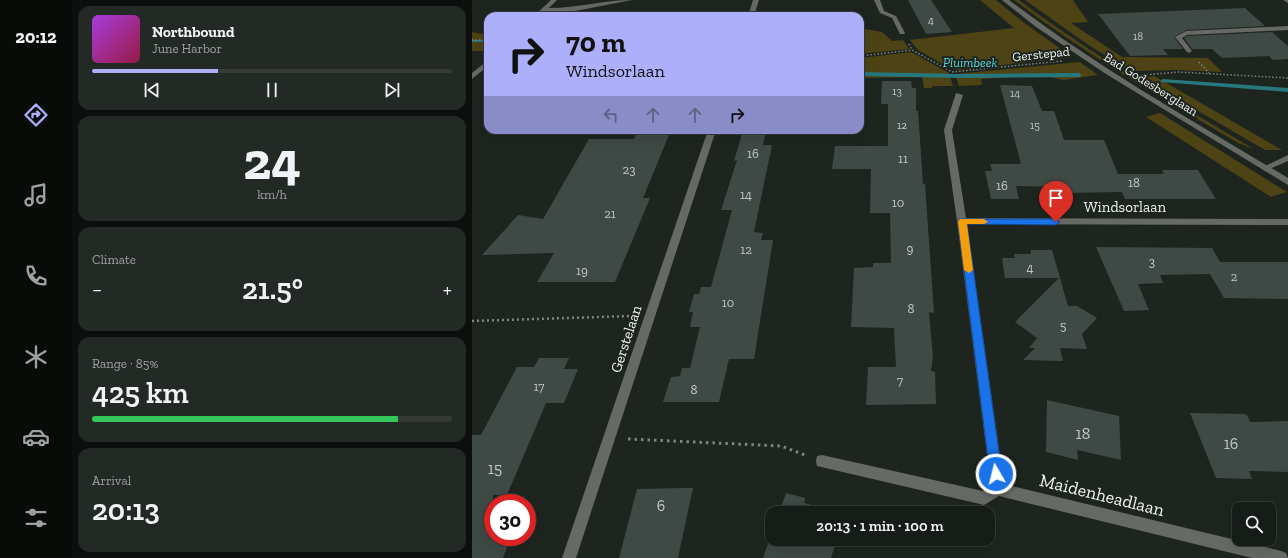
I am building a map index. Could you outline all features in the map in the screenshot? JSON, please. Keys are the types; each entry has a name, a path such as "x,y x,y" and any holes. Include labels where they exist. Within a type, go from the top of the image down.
{"street":[{"path":"542,12 554,0"},
{"path":"544,10 570,10 629,0"},
{"path":"752,12 756,0"},
{"path":"877,0 882,12 894,17 902,33"},
{"name":"Bad Godesberglaan","path":"1005,0 1115,77 1288,182"},
{"path":"1189,51 1178,38 1186,33 1288,28"},
{"path":"472,77 484,66"},
{"path":"822,461 984,498 998,490 962,222 948,130 959,95"},
{"name":"Gerstelaan","path":"569,558 711,134"},
{"path":"1265,168 1288,158"},
{"name":"Windsorlaan","path":"962,222 1288,222"},
{"name":"Maidenheadlaan","path":"998,490 1280,558"}],"path":[{"path":"472,40 484,40"},
{"name":"Gerstepad","path":"864,56 912,50 952,72 1087,58"},
{"path":"1115,77 1179,72 1288,78"},
{"path":"472,321 649,315"},
{"path":"609,438 780,446 822,461"}],"shaded area":[{"path":"980,0 996,0 1023,22 1072,57 958,70 946,66 918,50 910,40 1014,28"},
{"path":"1014,0 1019,0 1047,21 1105,59 1254,149 1238,143 1124,75 1068,39"},
{"path":"1025,0 1073,0 1088,22 1071,23 1122,57 1208,58 1222,72 1178,70 1131,71 1087,44"},
{"path":"864,29 882,32 892,41 903,40 909,49 864,54"},
{"path":"472,32 484,34 484,51 472,51"},
{"path":"911,52 949,73 953,86 932,86 932,88 924,88 922,77 864,78 864,58"},
{"path":"1080,62 1098,75 1064,80 1040,75 981,79 982,85 959,86 955,74"},
{"path":"1154,76 1282,150 1265,150 1142,78"},
{"path":"1160,113 1287,192 1271,197 1146,117"}],"building":[{"path":"908,0 931,0 952,32 926,34"},
{"path":"1245,8 1265,26 1186,30 1174,37 1183,49 1163,49 1168,55 1130,56 1098,14"},
{"path":"1272,32 1288,46 1288,59 1273,60 1269,56 1222,58 1212,49 1192,49 1184,38 1187,36"},
{"path":"882,81 911,81 912,88 916,88 916,111 918,111 923,184 925,184 934,313 929,312 933,356 931,371 935,372 936,404 866,405 868,367 896,367 894,328 851,327 854,268 873,267 873,263 891,263 890,213 870,213 871,169 832,169 835,146 888,146 888,104 881,104"},
{"path":"1000,85 1032,86 1042,111 1054,111 1064,140 1104,140 1118,174 1164,174 1162,170 1198,170 1216,199 1125,199 1122,192 1061,193 1059,187 1016,186 1019,199 991,199 985,171 992,171 990,164 1021,164"},
{"path":"636,134 669,134 643,198 650,198 615,282 537,282 554,253 482,255 518,215 543,219 589,139 634,139"},
{"path":"742,134 765,134 763,145 772,145 754,232 763,233 761,240 773,240 754,359 729,359 719,402 663,402 671,377 680,376 682,368 690,368 700,327 690,327 693,312 689,312 694,294 699,294 701,287 711,287 732,210 721,210 737,160 734,161"},
{"path":"1096,247 1212,248 1220,262 1288,262 1288,299 1224,298 1210,274 1160,275 1163,283 1138,284 1149,310 1124,311"},
{"path":"1031,250 1052,250 1068,306 1077,306 1097,318 1082,334 1087,349 1060,348 1063,361 1023,360 1035,348 1029,348 1037,338 1015,322 1059,278 1005,278 1002,258 1015,258 1014,254 1031,254"},
{"path":"539,358 569,358 564,369 578,369 564,403 546,403 507,494 484,494 484,546 508,546 503,558 472,558 472,435 481,435 517,367 534,367"},
{"path":"1047,400 1119,416 1121,460 1077,450 1078,460 1046,452"},
{"path":"1190,413 1244,414 1247,415 1250,422 1288,421 1288,472 1249,471 1252,479 1216,478"},
{"path":"693,488 678,558 619,558 637,489"},
{"path":"786,493 805,498 804,503 816,506 781,506"},
{"path":"767,546 835,546 831,558 763,558"}],"waterway":[{"name":"Pluimbeek","path":"472,41 484,41"},
{"name":"Pluimbeek","path":"864,74 960,76 1079,75"},
{"name":"Pluimbeek","path":"1163,81 1288,90"}],"slow traffic":[{"path":"969,270 962,222 984,222"}],"route":[{"path":"996,474 962,222 1056,222"}]}
